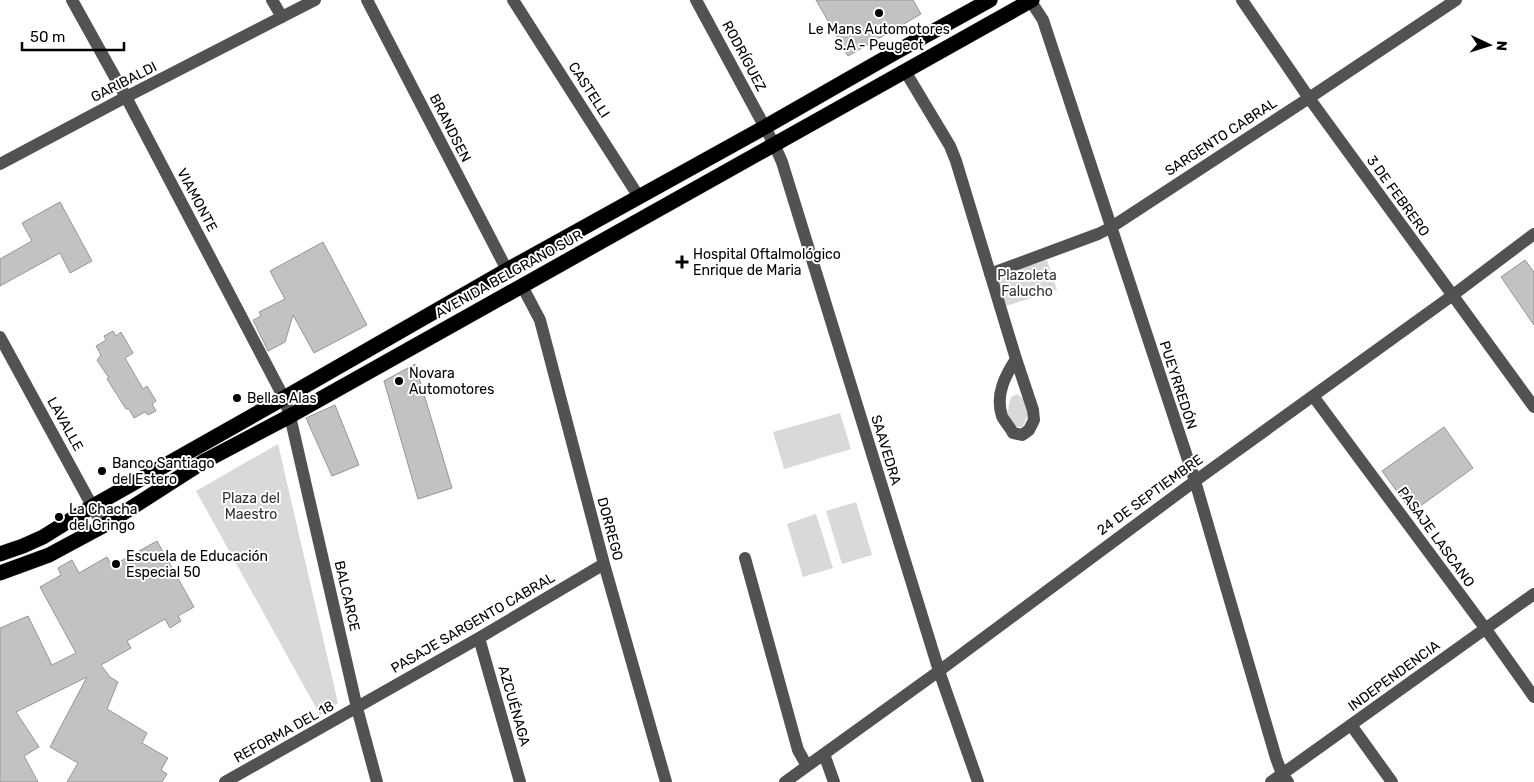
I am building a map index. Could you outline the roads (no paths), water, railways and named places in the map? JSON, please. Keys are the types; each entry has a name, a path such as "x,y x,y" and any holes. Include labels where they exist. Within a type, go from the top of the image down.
{"highway":[{"name":"AVENIDA BELGRANO SUR","path":"0,554 43,537 92,506 507,270 990,0"},
{"name":"AVENIDA BELGRANO SUR","path":"0,572 49,555 103,526 203,462 290,416 1031,0"}],"street":[{"name":"VIAMONTE","path":"72,0 126,97 284,398 290,416"},
{"path":"272,0 282,17"},
{"name":"GARIBALDI","path":"0,164 316,0"},
{"name":"BRANDSEN","path":"367,0 507,270"},
{"name":"CASTELLI","path":"513,0 639,197"},
{"name":"RODRÍGUEZ","path":"696,0 765,127"},
{"name":"PUEYRREDÓN","path":"1031,0 1043,20 1194,481 1276,758 1285,778"},
{"name":"3 DE FEBRERO","path":"1242,0 1308,98 1534,407"},
{"name":"SARGENTO CABRAL","path":"990,274 1110,228 1456,0"},
{"path":"905,70 950,146 956,161 1033,410 1034,420 1029,430 1022,435 1013,433 1002,416 1001,409 1000,391 1004,378 1016,359"},
{"name":"SAAVEDRA","path":"765,127 774,144 788,181 938,671 978,782"},
{"name":"24 DE SEPTIEMBRE","path":"785,782 1534,234"},
{"name":"DORREGO","path":"522,286 540,320 604,564 666,782"},
{"name":"LAVALLE","path":"0,336 103,526"},
{"name":"PASAJE LASCANO","path":"1313,396 1534,697"},
{"name":"BALCARCE","path":"290,416 357,708 377,782"},
{"path":"745,558 798,750 806,766"},
{"name":"PASAJE SARGENTO CABRAL","path":"357,708 604,564"},
{"name":"INDEPENDENCIA","path":"1271,782 1285,778 1351,725 1534,594"},
{"name":"AZCUÉNAGA","path":"479,638 520,782"},
{"name":"REFORMA DEL 18","path":"225,782 357,708"},
{"path":"1351,725 1392,782"},
{"path":"824,754 834,782"}],"place":[{"name":"Le Mans Automotores S.A - Peugeot","path":"879,13"},
{"name":"Hospital Oftalmológico Enrique de Maria","path":"682,262"},
{"name":"Novara Automotores","path":"399,381"},
{"name":"Bellas Alas","path":"237,398"},
{"name":"Banco Santiago del Estero","path":"102,471"},
{"name":"La Chacha del Gringo","path":"59,517"},
{"name":"Escuela de Educación Especial 50","path":"116,564"}],"park label":[{"name":"Plazoleta Falucho","path":"1027,284"},
{"name":"Plaza del Maestro","path":"251,506"}]}
